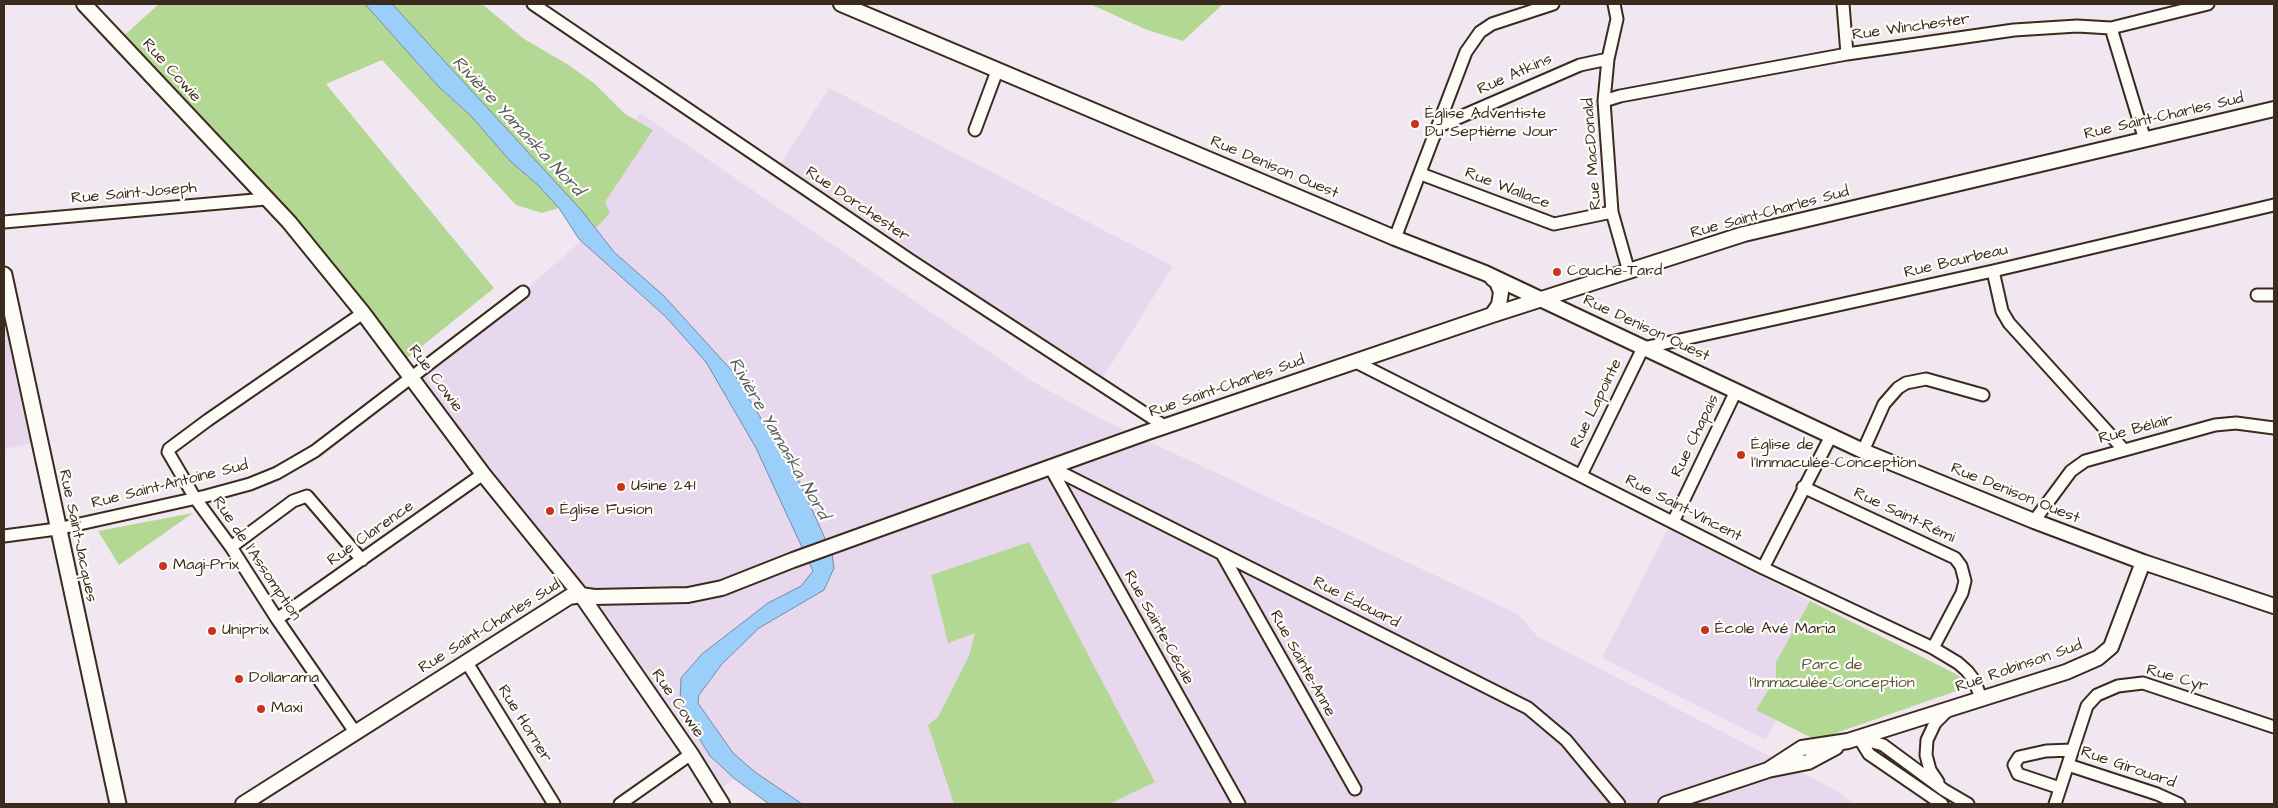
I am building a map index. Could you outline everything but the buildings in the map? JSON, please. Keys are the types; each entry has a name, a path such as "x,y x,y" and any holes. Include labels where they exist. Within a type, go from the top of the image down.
{"main road":[{"name":"Rue Saint-Jacques","path":"4,275 118,804"}],"street":[{"name":"Rue Cowie","path":"84,4 289,222 363,313 483,474 580,594 722,804"},
{"name":"Rue Dorchester","path":"533,4 910,260 1166,427"},
{"name":"Rue Denison Ouest","path":"841,4 1395,238 1485,273 1864,451 2034,521 2143,562 2274,606"},
{"path":"1395,238 1466,52 1480,32 1492,24 1553,4"},
{"name":"Rue MacDonald","path":"1614,4 1618,19 1608,59 1604,101 1612,212 1629,272"},
{"path":"1843,4 1848,54"},
{"name":"Rue Winchester","path":"1604,101 1620,96 1848,54 2014,30 2076,26 2111,28 2208,4"},
{"path":"2111,28 2145,140"},
{"name":"Rue Atkins","path":"1437,127 1580,65 1608,59"},
{"path":"975,130 997,71"},
{"name":"Rue Saint-Charles Sud","path":"243,804 569,596 580,594 594,597 688,595 722,588 793,560 1050,467 1492,315 1744,234 2274,109"},
{"name":"Rue Wallace","path":"1421,174 1554,224 1612,212"},
{"name":"Rue Saint-Joseph","path":"4,222 266,199"},
{"name":"Rue Bourbeau","path":"1643,348 1993,271 2274,205"},
{"path":"1993,271 2002,310 2009,323 2124,450"},
{"path":"1485,273 1497,282 1502,292 1499,305 1492,315"},
{"name":"Rue Saint-Antoine Sud","path":"4,536 57,528 195,498 250,484 277,473 315,451 523,292"},
{"path":"2257,295 2274,295"},
{"name":"Rue de l'Assomption","path":"355,732 277,619 231,547 195,498 169,456 169,449 363,313"},
{"name":"Rue Lapointe","path":"1581,475 1643,348"},
{"name":"Rue Saint-Vincent","path":"1356,362 1763,568 1933,648 1967,671 1974,680 1981,698"},
{"path":"1864,451 1884,404 1898,388 1906,383 1926,379 1983,395"},
{"name":"Rue Chapais","path":"1673,522 1736,391"},
{"name":"Rue Bélair","path":"2034,521 2071,471 2084,461 2215,425 2236,423 2274,428"},
{"path":"1763,568 1803,487 1831,436"},
{"name":"Rue Édouard","path":"1050,467 1528,708 1566,740 1619,804"},
{"name":"Rue Sainte-Cécile","path":"1050,467 1239,804"},
{"name":"Rue Clarence","path":"277,619 483,474"},
{"name":"Rue Saint-Rémi","path":"1803,487 1955,558 1961,566 1965,582 1962,593 1933,648"},
{"path":"231,547 293,501 307,496 362,560"},
{"name":"Rue Sainte-Anne","path":"1222,554 1355,790"},
{"name":"Rue Robinson Sud","path":"1666,804 1768,770 1808,762 1853,739 2066,672 2098,658 2110,647 2143,562"},
{"name":"Rue Horner","path":"466,661 554,804"},
{"name":"Rue Cyr","path":"2055,804 2087,706 2097,695 2118,686 2143,683 2274,727"},
{"path":"1944,790 1930,770 1926,755 1927,740 1935,722 1949,709"},
{"path":"1853,739 1883,745 1944,790 1968,804"},
{"path":"1853,739 1869,754 1942,804"},
{"path":"2060,788 2018,774 2014,765 2018,758 2046,750 2072,750"},
{"path":"620,804 690,754"},
{"name":"Rue Girouard","path":"2068,765 2181,804"}],"shaded area":[{"path":"829,88 1173,266 1102,379 781,163"},
{"path":"640,113 1033,382 1105,421 1518,614 1538,637 1837,791 1854,804 769,804 735,779 715,792 691,754 412,378 523,292 596,228 582,211"},
{"path":"4,267 39,442 4,449"},
{"name":"École Avé Maria","path":"1668,529 1810,601 1776,662 1776,677 1757,709 1776,720 1766,740 1602,658"}],"green space":[{"path":"159,4 365,4 438,86 472,117 510,161 538,185 559,208 542,213 516,205 382,60 326,84 494,288 401,363 363,313 119,40"},
{"path":"392,4 482,4 524,39 567,64 595,84 625,114 653,130 605,202 610,213 596,228"},
{"path":"1090,4 1223,4 1183,41 1147,30"},
{"path":"193,513 119,565 98,531"},
{"path":"1029,542 1155,782 1109,804 954,804 928,725 938,717 969,656 975,633 948,643 931,575"},
{"name":"Parc de l'Immaculée-Conception","path":"1810,601 1956,674 1960,677 1962,687 1959,690 1816,740 1756,710 1776,677 1776,662"}],"water":[{"name":"Rivière Yamaska Nord","path":"365,4 392,4 582,211 614,252 664,296 733,372 800,483 832,554 834,568 824,590 759,628 722,664 699,695 698,703 733,753 755,772 802,804 769,804 735,779 710,756 691,725 680,700 681,678 702,654 768,603 801,586 813,571 756,448 706,362 666,317 579,239 559,208 538,185 510,161 472,117 438,86"}],"place":[{"name":"Église Adventiste Du Septième Jour","path":"1415,124"},
{"name":"Couche-Tard","path":"1557,272"},
{"name":"Église de l'Immaculée-Conception","path":"1741,455"},
{"name":"Usine 241","path":"621,487"},
{"name":"Église Fusion","path":"550,511"},
{"name":"Magi-Prix","path":"163,566"},
{"name":"École Avé Maria","path":"1705,630"},
{"name":"Uniprix","path":"212,631"},
{"name":"Dollarama","path":"239,679"},
{"name":"Maxi","path":"261,709"}]}
